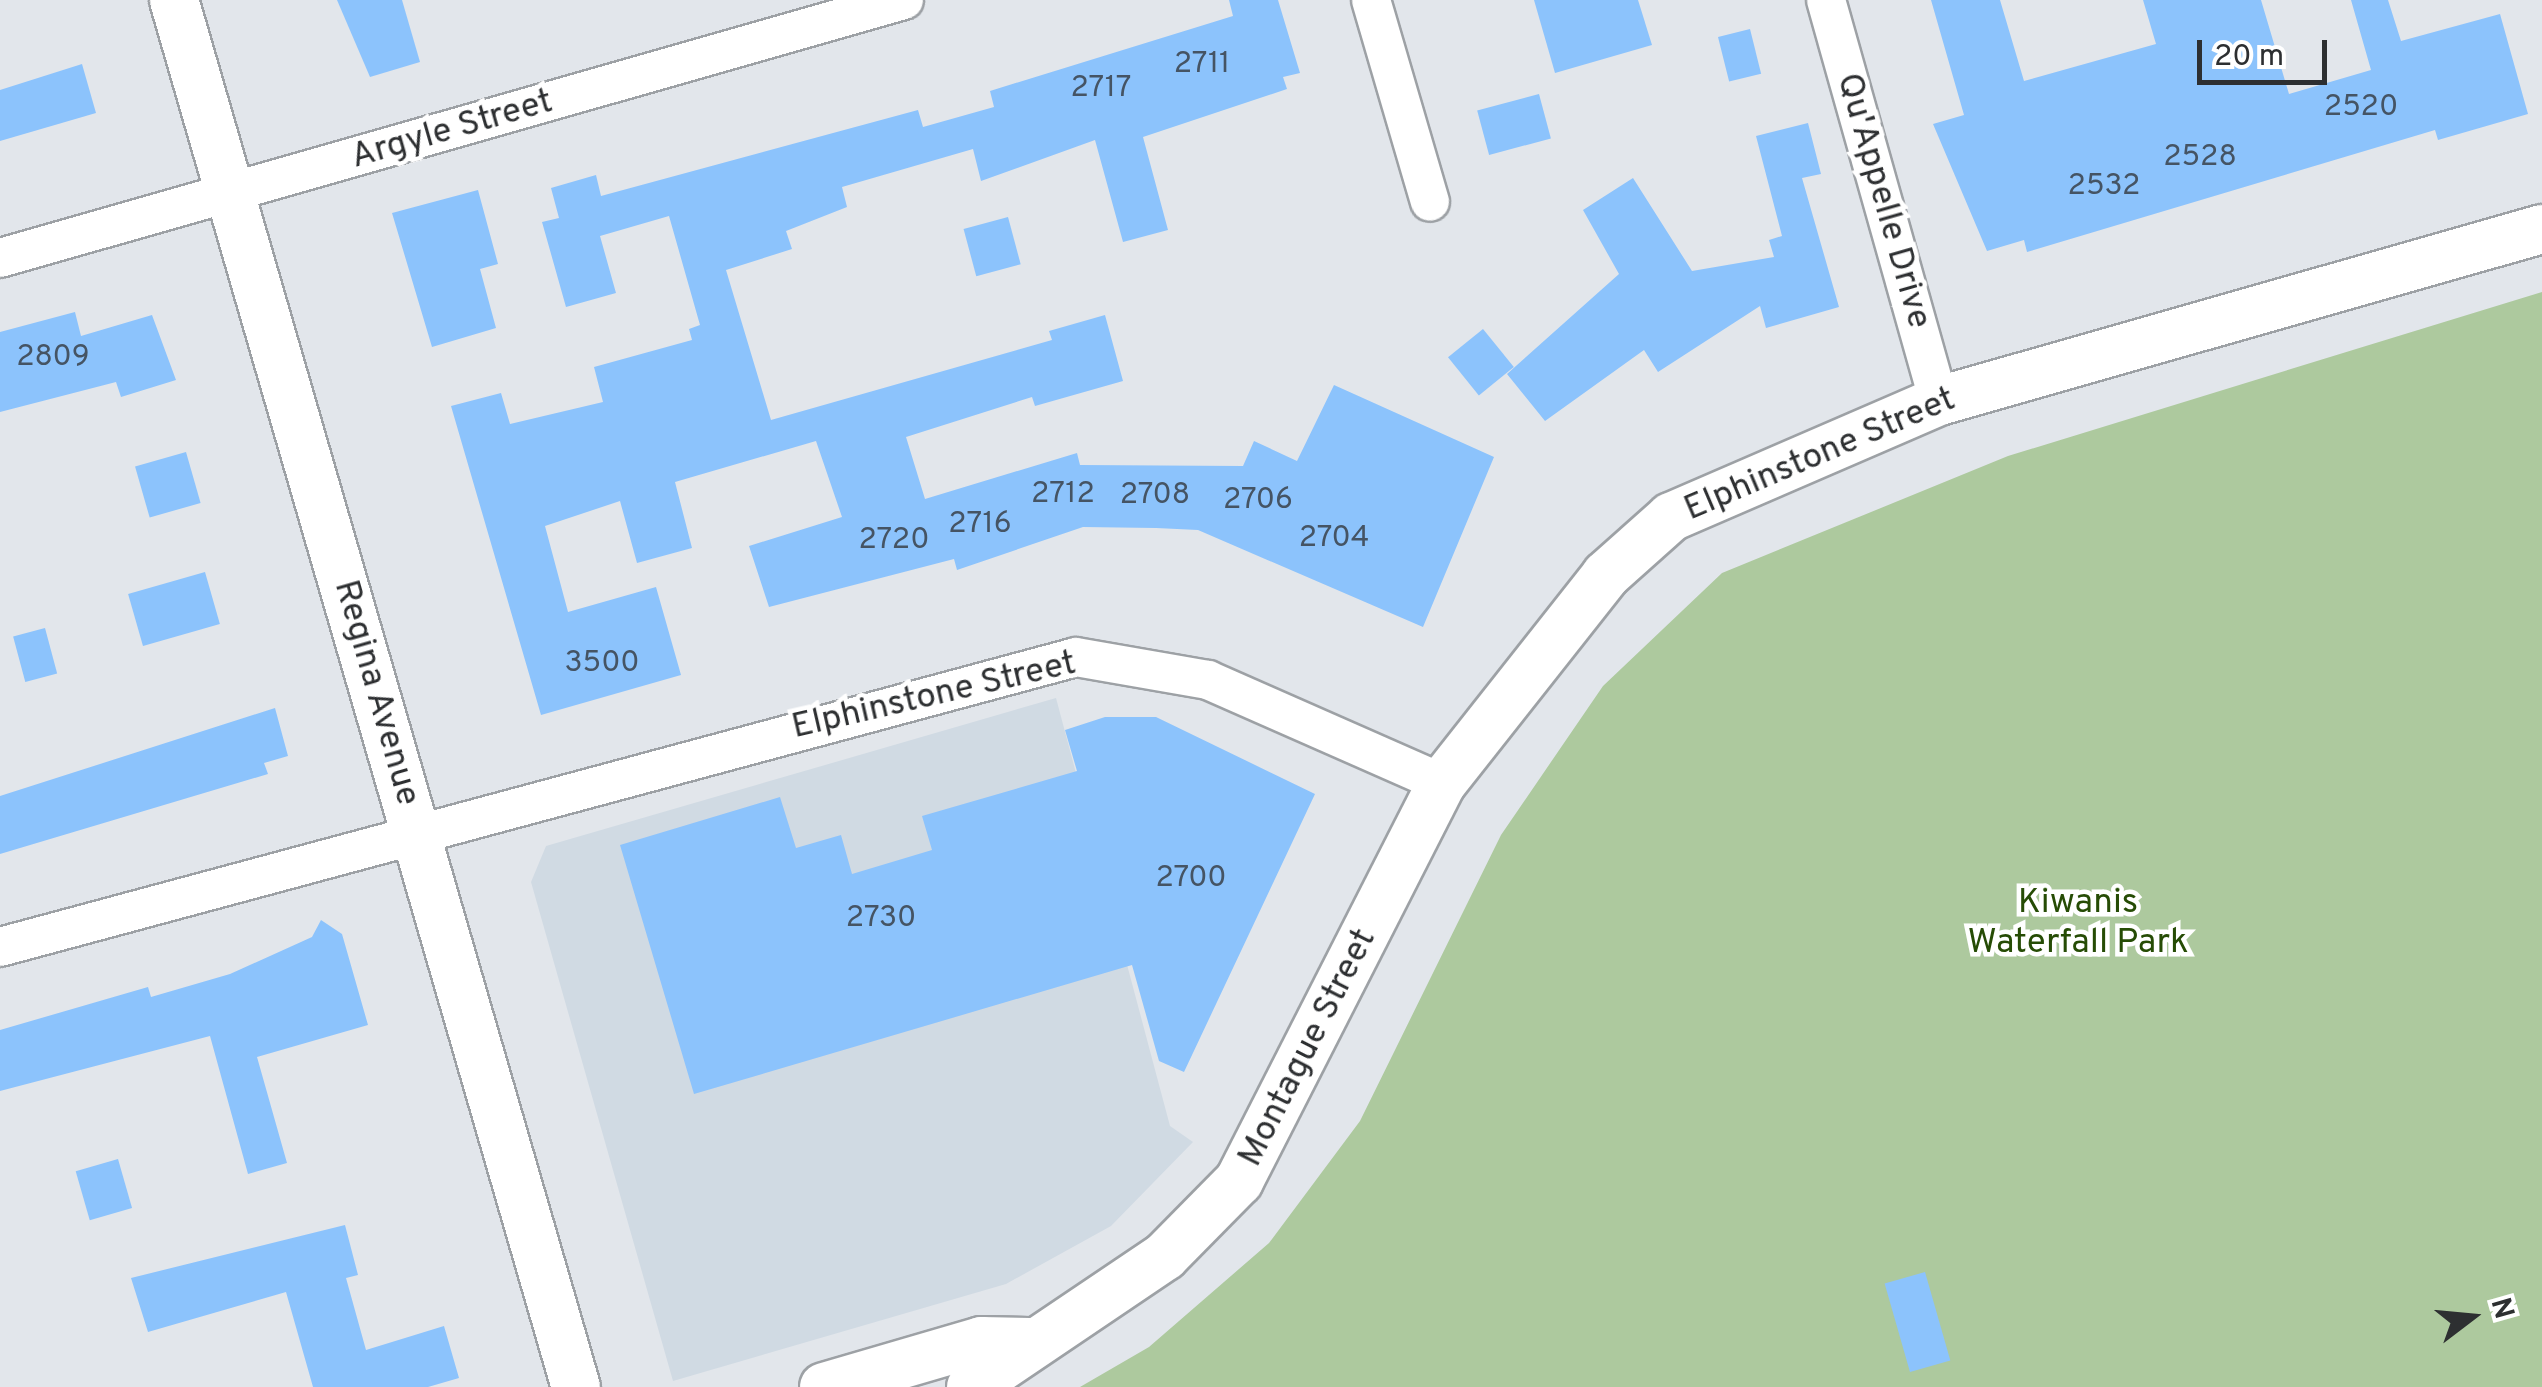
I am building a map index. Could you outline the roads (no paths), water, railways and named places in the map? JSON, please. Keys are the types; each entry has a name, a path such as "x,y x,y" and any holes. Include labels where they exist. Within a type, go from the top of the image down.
{"street":[{"name":"Regina Avenue","path":"174,0 576,1387"},
{"name":"Argyle Street","path":"0,258 904,0"},
{"path":"1371,0 1430,202"},
{"name":"Qu'Appelle Drive","path":"1826,0 1939,401"},
{"name":"Elphinstone Street","path":"0,947 416,831 1076,658 1208,680 1442,783 1606,576 1671,517 1939,401 2542,229"},
{"name":"Montague Street","path":"970,1387 993,1380 1029,1342 1165,1256 1238,1181 1442,783"},
{"path":"824,1387 981,1341 1029,1342"}],"park label":[{"name":"Kiwanis Waterfall Park","path":"2078,923"}]}
